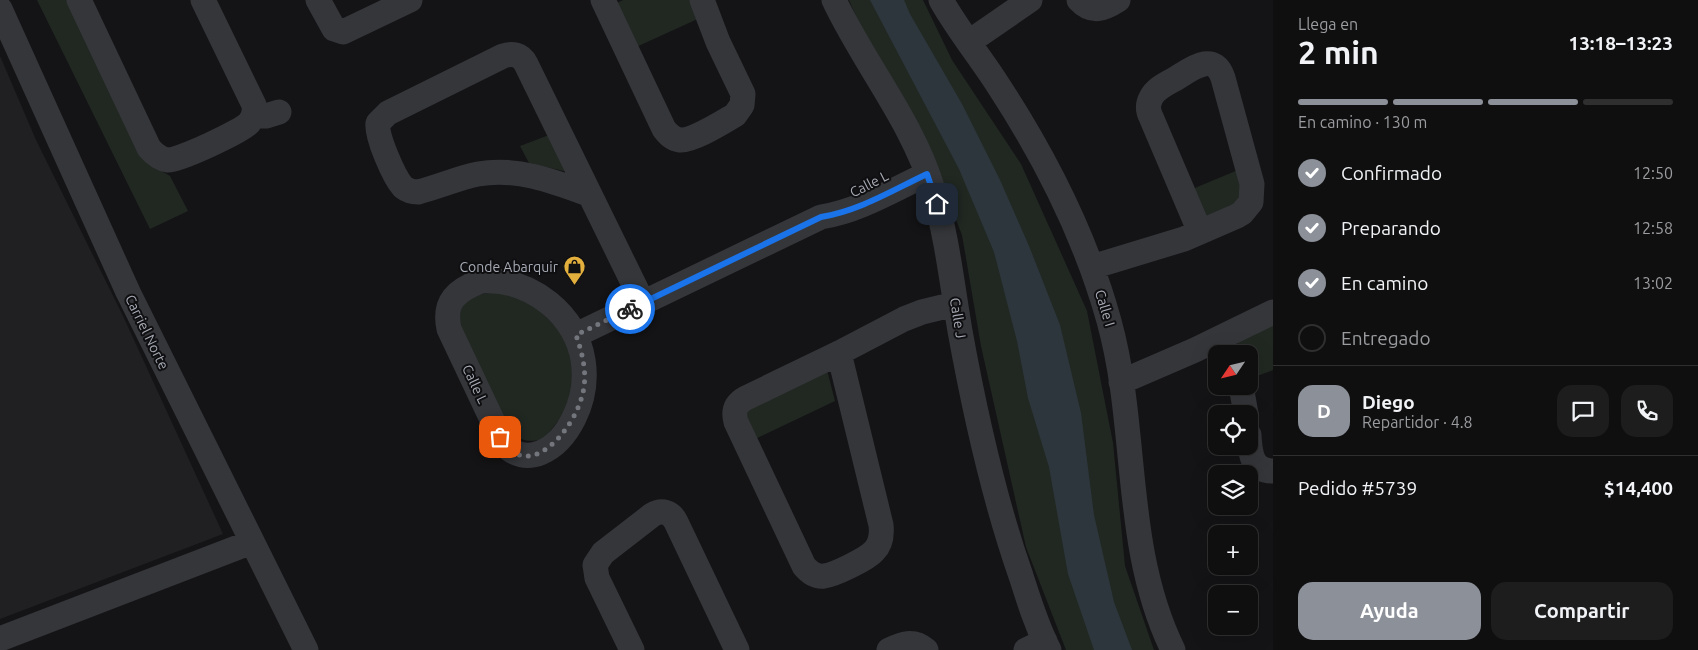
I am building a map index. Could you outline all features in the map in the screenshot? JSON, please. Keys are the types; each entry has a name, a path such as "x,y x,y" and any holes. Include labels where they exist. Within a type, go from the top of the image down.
{"street":[{"path":"79,0 149,148 158,157 169,160 180,158 243,128 254,115 254,105 203,0"},
{"path":"318,0 334,29 343,32 410,0"},
{"path":"602,0 664,129 670,136 680,140 690,138 735,115 740,111 743,100 741,89 718,42 702,0"},
{"name":"Calle J","path":"834,0 857,44 902,120 924,166 945,235 968,377 988,467 1040,647"},
{"name":"Calle I","path":"941,0 999,85 1042,159 1064,202 1092,267 1110,322 1121,382 1140,548 1156,606 1173,650"},
{"path":"969,42 1030,0"},
{"path":"1079,0 1088,8 1098,9 1118,0"},
{"name":"Carriel Norte","path":"0,9 128,292 306,650"},
{"path":"588,194 530,175 495,172 464,177 418,192 411,191 400,182 378,136 378,123 388,113 494,61 507,55 517,55 524,60 643,303"},
{"path":"1092,267 1200,232 1242,213 1252,196 1252,184 1221,72 1208,63 1197,66 1159,89 1151,97 1148,107 1200,232"},
{"path":"254,115 266,116 279,112"},
{"name":"Calle L","path":"576,335 821,217 834,204 847,195 924,166"},
{"name":"Calle L","path":"488,281 508,282 545,299 567,321 576,335 583,357 585,380 583,395 571,423 563,435 546,450 530,455 507,448 449,329 448,313 451,301 461,290 476,283 488,281"},
{"path":"839,353 881,525 881,538 874,551 868,556 832,574 818,575 804,566 736,422 734,409 737,404 746,398 910,316 955,304"},
{"path":"1121,382 1164,364 1229,344 1273,312"},
{"path":"1251,455 1254,462 1263,470 1273,471"},
{"path":"632,650 597,578 595,565 603,553 652,515 661,512 670,514 676,522 737,650"},
{"path":"0,639 252,542"},
{"path":"889,650 910,643 926,650"}],"shaded area":[{"path":"37,0 72,0 153,166 170,176 188,211 150,229"},
{"path":"623,0 695,0 702,17 634,48 613,5"},
{"path":"849,0 923,0 952,60 1021,164 1087,311 1113,443 1125,566 1154,650 1066,650 1026,547 981,346 962,235 927,147 860,26"},
{"path":"870,0 904,0 910,14 962,104 1000,180 1029,246 1060,325 1081,413 1094,515 1114,602 1132,650 1094,650 1068,574 1049,467 1028,398 1017,341 994,252 959,169"},
{"path":"0,56 36,140 123,316 223,534 0,619"},
{"path":"549,135 568,172 529,163 520,146"},
{"path":"1238,170 1245,196 1231,208 1203,217 1190,190"},
{"path":"499,292 530,301 566,337 574,378 568,408 544,439 527,441 511,433 459,327 462,309 468,299 481,294"},
{"path":"1273,322 1273,370 1258,376 1258,345 1238,345 1236,337"},
{"path":"827,370 835,401 753,440 744,411"}],"way so far":[{"path":"500,437 507,448 521,454 530,455 538,453 553,445 571,423 583,395 584,365 582,350 576,335 630,309"}],"place":[{"name":"Conde Abarquir","path":"574,286"}],"route":[{"path":"630,309 821,217 857,207 927,174 937,204"}]}
